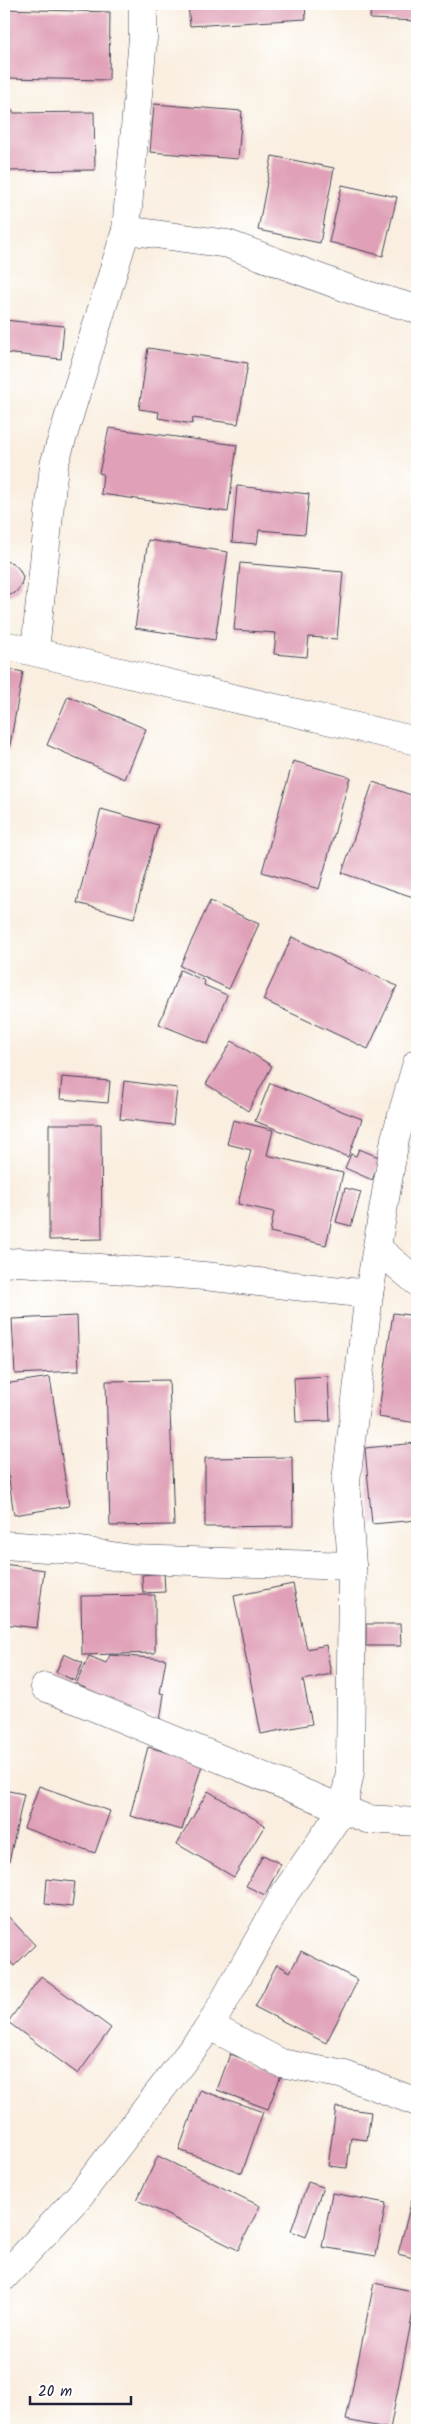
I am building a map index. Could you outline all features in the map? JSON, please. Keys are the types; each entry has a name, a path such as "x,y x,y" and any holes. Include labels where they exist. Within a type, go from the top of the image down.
{"street":[{"path":"35,651 54,465 126,230 143,38 143,4"},
{"path":"126,230 228,244 360,293 417,309"},
{"path":"4,645 417,741"},
{"path":"4,2277 80,2195 210,2026 285,1893 344,1808 350,1772 352,1566 346,1481 369,1294 395,1139 417,1063"},
{"path":"377,1248 417,1282"},
{"path":"4,1263 20,1262 204,1276 369,1294"},
{"path":"4,1544 75,1550 131,1559 352,1566"},
{"path":"45,1687 367,1819 417,1822"},
{"path":"210,2026 281,2063 345,2075 417,2102"}],"building":[{"path":"188,4 305,4 306,19 190,26"},
{"path":"371,4 417,4 417,21 370,19"},
{"path":"4,9 110,12 109,80 4,78"},
{"path":"154,104 242,111 238,159 150,152"},
{"path":"4,110 13,110 13,113 94,112 95,170 4,171"},
{"path":"272,156 334,168 320,243 258,230"},
{"path":"342,185 397,197 383,256 329,242"},
{"path":"4,320 64,326 61,359 4,353"},
{"path":"148,348 248,363 238,424 193,418 192,424 158,418 159,412 139,409"},
{"path":"109,428 237,445 228,512 101,494 103,474 99,473"},
{"path":"237,486 309,494 305,534 259,530 257,544 232,542"},
{"path":"148,540 228,552 215,640 135,628"},
{"path":"4,561 13,563 23,577 21,586 15,593 7,596 4,596"},
{"path":"240,563 343,572 337,639 309,637 307,657 274,654 276,633 234,630"},
{"path":"4,668 23,672 9,750 4,750"},
{"path":"68,696 146,729 125,779 47,745"},
{"path":"293,761 350,777 319,889 262,872"},
{"path":"373,782 417,797 416,898 342,873"},
{"path":"101,809 158,825 134,918 77,903"},
{"path":"210,901 259,924 229,989 180,966"},
{"path":"292,937 397,986 368,1049 263,1000"},
{"path":"180,970 205,981 204,985 227,995 208,1044 159,1024"},
{"path":"232,1041 272,1066 248,1111 206,1084"},
{"path":"62,1077 110,1081 108,1103 60,1099"},
{"path":"124,1081 177,1088 173,1125 120,1119"},
{"path":"270,1083 362,1119 348,1157 255,1121"},
{"path":"233,1120 273,1130 267,1155 343,1173 326,1245 270,1232 274,1212 238,1204 251,1150 227,1144"},
{"path":"49,1124 101,1124 102,1239 49,1240"},
{"path":"359,1149 381,1158 372,1180 345,1168 351,1154 356,1156"},
{"path":"345,1188 361,1192 351,1226 336,1222"},
{"path":"393,1313 417,1316 417,1423 378,1417"},
{"path":"77,1316 79,1371 15,1374 12,1319"},
{"path":"328,1376 330,1421 296,1422 294,1378"},
{"path":"50,1377 69,1506 14,1515 4,1445 4,1384"},
{"path":"169,1380 174,1525 110,1526 106,1381"},
{"path":"417,1443 417,1520 372,1524 365,1448"},
{"path":"292,1457 293,1526 205,1527 205,1458"},
{"path":"4,1564 44,1570 37,1628 4,1624"},
{"path":"164,1573 165,1592 143,1593 142,1575"},
{"path":"293,1584 307,1649 326,1645 331,1674 303,1680 312,1724 261,1734 234,1596"},
{"path":"155,1595 155,1653 82,1655 81,1596"},
{"path":"366,1624 400,1624 401,1646 366,1646"},
{"path":"64,1654 83,1663 75,1681 56,1672"},
{"path":"110,1655 166,1659 160,1693 164,1694 160,1721 76,1684 89,1656 106,1663"},
{"path":"148,1747 203,1762 182,1830 130,1816"},
{"path":"39,1786 110,1811 95,1853 24,1828"},
{"path":"4,1790 24,1794 7,1871 4,1870"},
{"path":"208,1791 265,1825 234,1877 177,1844"},
{"path":"263,1855 281,1864 265,1895 246,1886"},
{"path":"47,1879 75,1882 72,1907 45,1904"},
{"path":"4,1912 35,1945 14,1966 4,1955"},
{"path":"301,1951 358,1980 326,2043 255,2007 277,1964 290,1972"},
{"path":"41,1976 111,2028 78,2074 8,2022"},
{"path":"417,2020 417,2036 410,2030"},
{"path":"230,2054 282,2073 268,2109 217,2090"},
{"path":"200,2090 263,2112 242,2173 179,2150"},
{"path":"336,2107 371,2112 367,2140 351,2138 347,2168 328,2166"},
{"path":"158,2156 260,2206 238,2250 137,2200"},
{"path":"417,2180 417,2259 398,2254"},
{"path":"308,2182 323,2187 306,2237 291,2231"},
{"path":"332,2193 386,2203 376,2256 322,2247"},
{"path":"374,2283 417,2292 390,2429 346,2420"}]}
